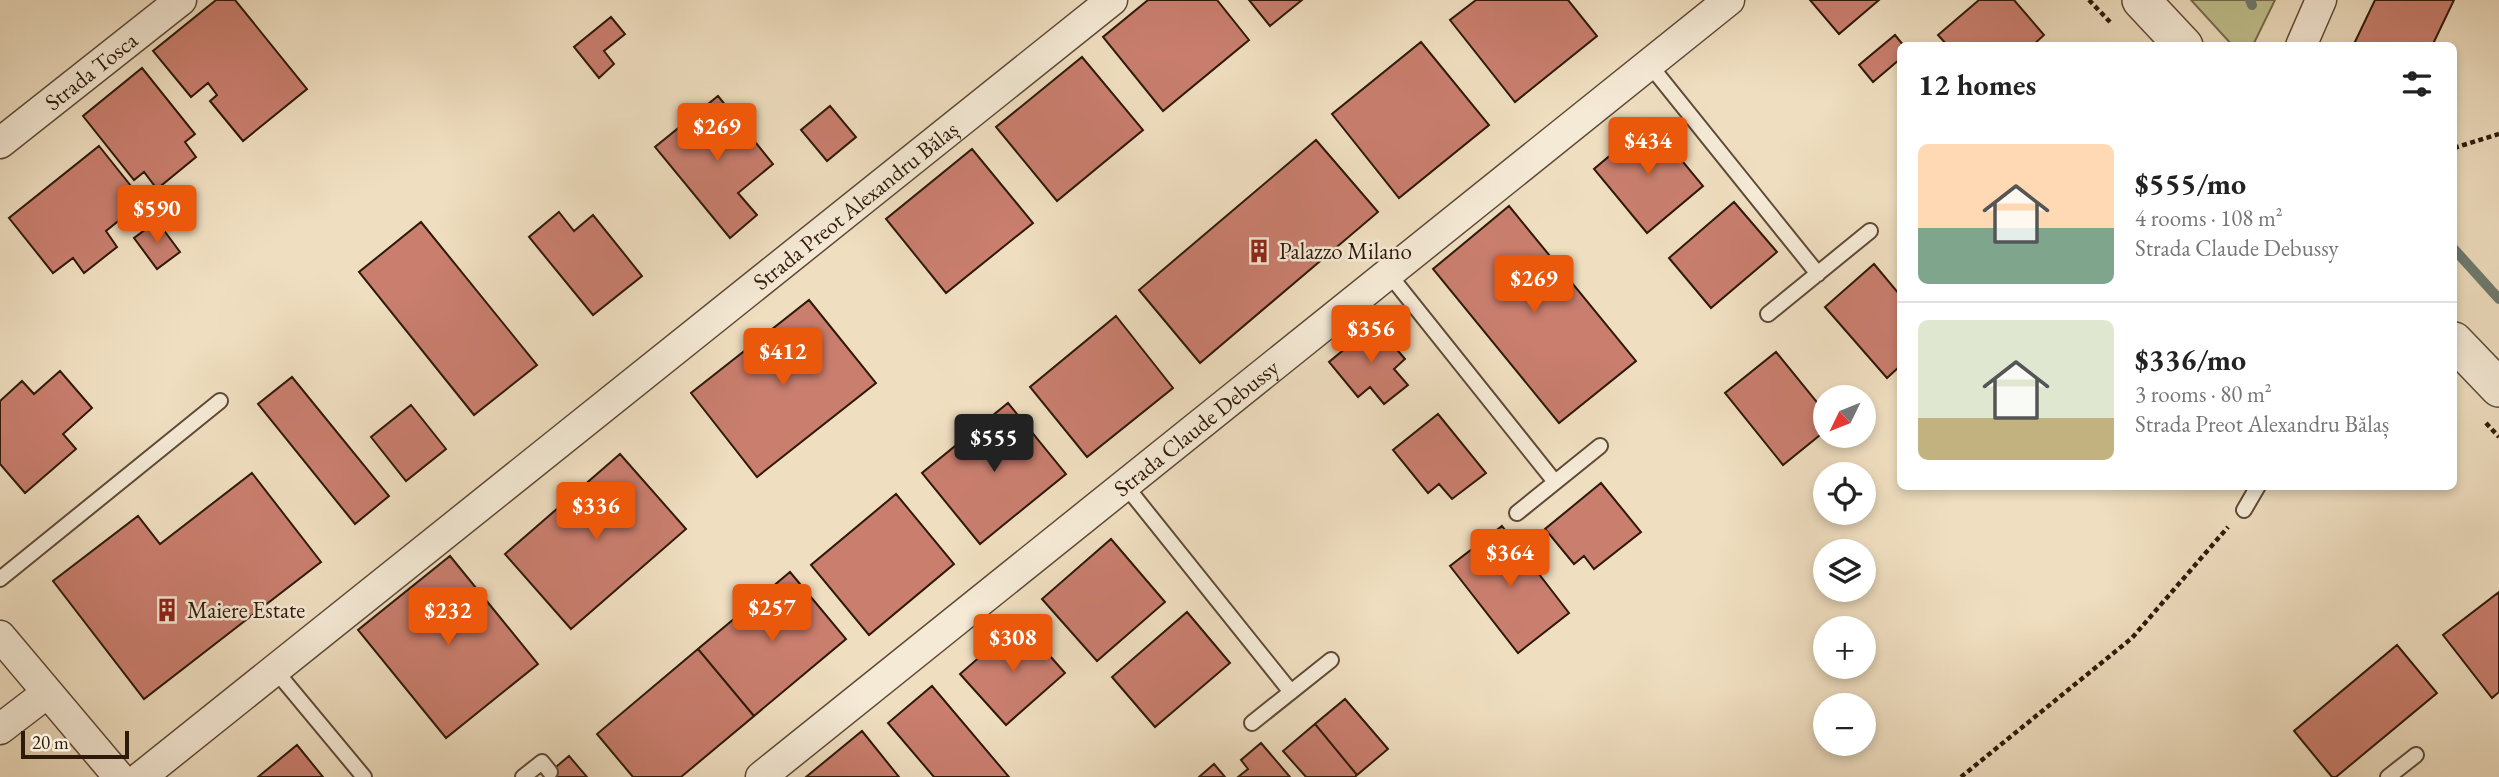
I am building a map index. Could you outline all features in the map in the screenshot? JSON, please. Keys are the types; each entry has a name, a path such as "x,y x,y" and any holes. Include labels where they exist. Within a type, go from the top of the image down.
{"street":[{"name":"Strada Tosca","path":"0,143 181,0"},
{"name":"Strada Preot Alexandru Bălaș","path":"141,777 1112,0"},
{"name":"Strada Claude Debussy","path":"761,777 1729,0"},
{"path":"2141,0 2180,42"},
{"path":"2303,42 2321,0"},
{"path":"2457,344 2499,388"},
{"path":"0,636 118,777"},
{"path":"0,729 47,693"}],"lane":[{"path":"1649,64 1818,274"},
{"path":"1768,314 1870,231"},
{"path":"1388,273 1555,482"},
{"path":"0,579 220,401"},
{"path":"1517,513 1600,446"},
{"path":"1125,485 1291,692"},
{"path":"2244,510 2256,490"},
{"path":"1252,723 1331,660"},
{"path":"275,670 364,777"},
{"path":"2388,777 2416,755"},
{"path":"523,777 541,762 550,772"}],"path":[{"path":"2457,147 2499,134"},
{"path":"1961,777 2132,638 2244,510"}],"green space":[{"path":"2191,0 2275,0 2254,42 2229,42"}],"building":[{"path":"216,0 235,0 307,89 243,141 210,101 217,95 208,83 191,97 153,51"},
{"path":"1148,0 1217,0 1249,40 1163,111 1103,37"},
{"path":"1249,0 1302,0 1270,26"},
{"path":"1476,0 1568,0 1597,36 1515,102 1450,20"},
{"path":"1810,0 1879,0 1839,34"},
{"path":"1979,0 2014,0 2044,35 2036,42 1944,42 1938,35"},
{"path":"2375,0 2454,0 2434,42 2355,42"},
{"path":"611,17 625,34 604,51 614,64 599,78 574,47"},
{"path":"1895,35 1901,42 1897,42 1897,62 1873,82 1859,65"},
{"path":"1421,42 1489,125 1399,198 1332,114"},
{"path":"1082,57 1143,130 1057,201 996,127"},
{"path":"142,68 195,134 185,142 196,157 157,189 144,172 134,180 83,116"},
{"path":"718,96 773,164 738,193 757,215 730,238 655,147"},
{"path":"830,106 856,137 827,161 801,130"},
{"path":"1650,122 1703,186 1647,233 1594,169"},
{"name":"Palazzo Milano","path":"1316,140 1378,212 1200,363 1139,290"},
{"path":"99,146 143,201 106,231 117,247 84,273 73,258 53,273 9,218"},
{"path":"972,149 1033,223 946,293 886,219"},
{"path":"1734,202 1777,252 1711,308 1669,258"},
{"path":"1509,206 1636,361 1559,423 1433,269"},
{"path":"559,212 574,231 593,215 642,276 593,315 529,237"},
{"path":"157,221 180,252 157,269 134,238"},
{"path":"421,222 537,365 474,415 359,272"},
{"path":"1874,264 1897,291 1897,369 1887,378 1825,307"},
{"path":"809,300 876,383 757,477 691,393"},
{"path":"1116,316 1173,388 1087,457 1030,387"},
{"path":"1375,324 1405,359 1394,369 1408,385 1384,404 1370,387 1358,397 1329,362"},
{"path":"1776,352 1813,397 1813,441 1783,465 1725,393"},
{"path":"60,371 92,408 63,434 76,449 25,493 0,464 0,401 22,381 34,394"},
{"path":"292,377 389,496 355,524 258,404"},
{"path":"1008,403 1066,474 980,544 922,473"},
{"path":"411,405 446,449 406,481 371,437"},
{"path":"1438,414 1486,473 1452,499 1439,484 1428,493 1393,450"},
{"path":"620,454 686,529 571,629 505,554"},
{"name":"Maiere Estate","path":"252,473 321,562 144,699 53,581 138,516 160,544"},
{"path":"1601,483 1641,532 1594,569 1584,556 1574,564 1545,529"},
{"path":"896,494 954,564 869,635 811,565"},
{"path":"1502,526 1569,613 1518,653 1450,566"},
{"path":"1111,539 1165,602 1097,661 1042,599"},
{"path":"450,556 538,664 446,738 358,630"},
{"path":"790,572 846,639 754,716 698,649"},
{"path":"2499,592 2499,692 2492,698 2443,635"},
{"path":"1187,612 1230,663 1155,727 1112,677"},
{"path":"1020,622 1065,673 1006,725 960,674"},
{"path":"2397,645 2437,693 2336,777 2332,777 2294,731"},
{"path":"698,649 754,716 681,777 633,777 597,734"},
{"path":"932,686 1009,777 934,777 888,723"},
{"path":"1345,699 1388,749 1357,775 1315,724"},
{"path":"1315,724 1357,775 1355,777 1306,777 1283,751"},
{"path":"862,731 899,777 806,777"},
{"path":"1261,743 1290,777 1238,777 1248,769 1241,760"},
{"path":"297,745 323,777 258,777"},
{"path":"569,756 587,777 544,777 550,772"},
{"path":"1214,764 1225,777 1199,777"}],"waterway":[{"path":"2250,0 2252,5"},
{"path":"2457,252 2499,299"}],"place":[{"name":"Palazzo Milano","path":"1259,251"},
{"name":"Maiere Estate","path":"167,610"}]}
